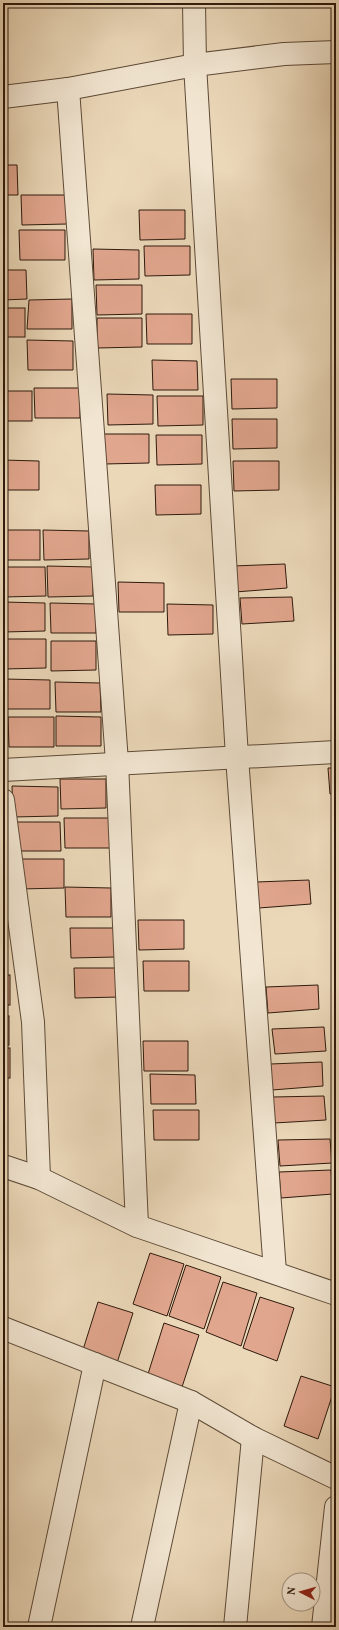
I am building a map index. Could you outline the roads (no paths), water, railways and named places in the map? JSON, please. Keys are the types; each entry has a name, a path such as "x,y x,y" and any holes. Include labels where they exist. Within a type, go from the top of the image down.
{"street":[{"path":"194,3 195,65 237,757 275,1272"},
{"path":"3,97 68,89 195,65 284,54 336,52"},
{"path":"68,89 118,762 137,1226"},
{"path":"3,770 118,762 336,752"},
{"path":"3,800 32,1022 39,1178"},
{"path":"3,1166 39,1178 137,1226 336,1294"},
{"path":"4,1332 95,1364 191,1402 253,1438 336,1478"},
{"path":"40,1627 95,1364"},
{"path":"142,1627 191,1402"},
{"path":"235,1627 253,1438"},
{"path":"323,1627 336,1507"}]}
